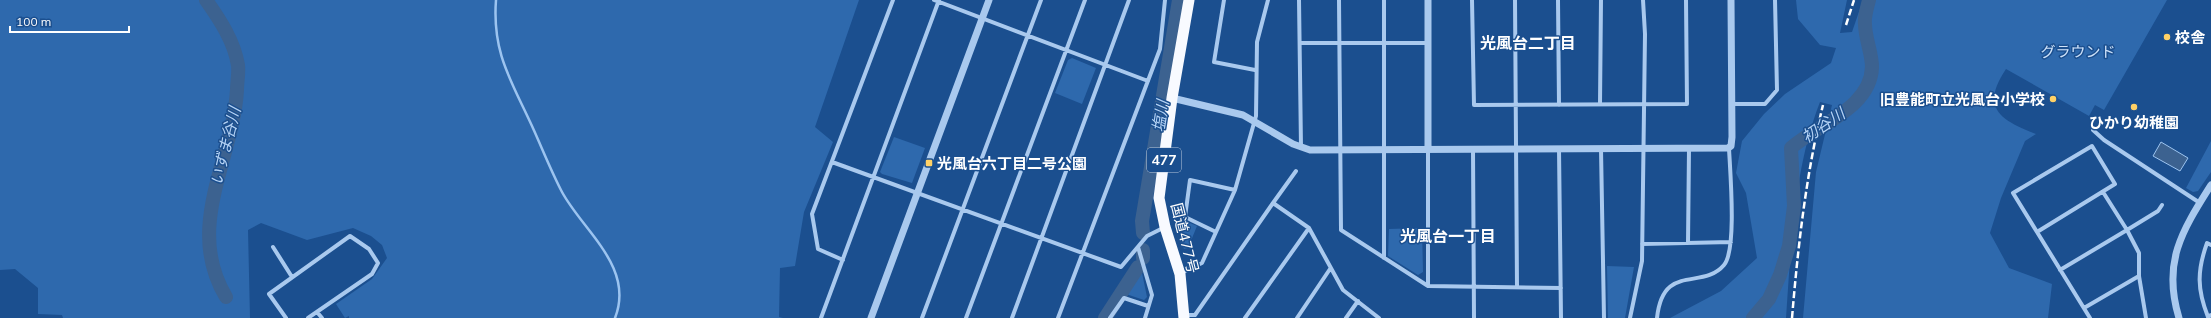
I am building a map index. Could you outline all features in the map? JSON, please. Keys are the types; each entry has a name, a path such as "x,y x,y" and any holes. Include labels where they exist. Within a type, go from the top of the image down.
{"highway":[{"name":"国道477号","path":"1184,316 1180,274 1165,227 1159,198 1172,98 1189,0"}],"street":[{"path":"843,260 818,249 812,214 893,0"},
{"path":"870,318 989,0"},
{"path":"922,318 1041,0"},
{"path":"966,318 1085,0"},
{"path":"1012,318 1129,0"},
{"path":"1058,318 1160,49 1165,0"},
{"path":"1224,0 1214,62 1256,70"},
{"path":"1180,274 1202,263 1235,190 1255,122 1257,42 1268,0"},
{"path":"1299,0 1301,147"},
{"path":"1339,0 1341,230 1428,286 1560,288"},
{"path":"1384,0 1384,258"},
{"path":"1428,0 1428,286"},
{"path":"1472,0 1474,104 1516,105 1687,104 1686,0"},
{"path":"1516,0 1517,287"},
{"path":"1558,0 1559,105"},
{"path":"1600,104 1601,0"},
{"path":"1630,318 1642,261 1645,34 1643,0"},
{"path":"1657,318 1659,302 1669,287 1686,278 1708,276 1724,265 1731,242 1729,148 1732,144 1731,0"},
{"path":"1732,104 1765,104 1777,90 1776,0"},
{"path":"820,318 874,177 938,1 1148,81"},
{"path":"1300,43 1428,43"},
{"path":"1172,98 1233,112 1301,147 1310,150 1384,151 1729,148"},
{"path":"2093,130 2104,140 2200,202"},
{"path":"2037,232 2115,184 2092,146 2012,193 2090,318"},
{"path":"1559,149 1561,318"},
{"path":"1601,149 1604,318"},
{"path":"1688,243 1689,149"},
{"path":"1473,150 1474,318"},
{"path":"832,162 1121,267 1147,236 1165,227"},
{"path":"1184,316 1195,315 1296,171"},
{"path":"1216,232 1186,217 1190,180 1235,190"},
{"path":"2179,318 2172,280 2174,263 2181,236 2211,185"},
{"path":"2103,192 2127,230 2138,253 2139,276 2146,318"},
{"path":"1273,203 1309,228 1330,270 1343,290 1379,318"},
{"path":"2060,270 2158,211 2162,205"},
{"path":"1245,318 1309,228"},
{"path":"286,318 269,294 350,236 369,249 378,263 372,274 308,318"},
{"path":"1642,244 1731,242"},
{"path":"2211,245 2207,243 2201,260 2199,281 2201,299 2208,317 2211,315"},
{"path":"1138,247 1152,296 1145,318"},
{"path":"273,248 292,277"},
{"path":"1297,318 1330,270"},
{"path":"2084,308 2139,276"},
{"path":"1110,318 1124,298 1148,306"},
{"path":"1346,318 1358,302"},
{"path":"317,312 322,318"}],"green space":[{"path":"0,0 859,0 815,127 833,142 804,212 795,266 780,268 779,317 783,318 349,318 349,316 345,318 336,304 372,279 387,258 382,245 371,236 353,228 307,240 261,223 248,230 250,318 63,318 62,315 38,314 38,288 15,269 0,270"},
{"name":"グラウンド","path":"1796,0 1847,0 1840,33 1852,32 1863,0 2167,0 2104,110 2095,105 2089,116 2006,69 1998,82 1995,94 1995,103 1998,111 2004,118 2012,123 2036,134 2025,141 2001,198 1990,233 2009,268 2052,284 2048,318 1803,318 1816,172 1832,105 1820,102 1804,154 1799,181 1792,236 1786,318 1670,318 1721,291 1757,258 1746,193 1736,173 1742,141 1764,114 1785,94 1831,63 1836,48 1820,45 1798,19"},
{"path":"1072,58 1096,68 1082,104 1055,93 1068,60"},
{"path":"894,137 925,148 912,183 882,174 880,172"},
{"path":"2211,141 2211,172 2198,191 2193,192 2186,188"},
{"path":"1185,221 1197,226 1188,248 1184,249 1180,239 1182,238"},
{"path":"1422,228 1423,272 1418,275 1388,256 1389,229"},
{"path":"1607,266 1634,267 1625,318 1608,318"},
{"path":"1141,268 1147,297 1144,300 1123,293 1138,269"}],"shaded area":[{"path":"2161,142 2188,158 2180,171 2153,156"}],"waterway":[{"name":"いずま谷川","path":"206,0 230,39 238,65 234,116 214,194 210,219 209,245 214,271 226,297"},
{"path":"496,0 497,36 500,51 510,80 562,192 571,207 604,250 613,266 618,282 619,300 615,318"},
{"name":"塩川","path":"1143,233 1142,221 1179,0"},
{"name":"初谷川","path":"1753,318 1769,299 1780,275 1789,246 1794,206 1791,148 1802,139 1841,114 1853,104 1863,94 1869,81 1872,62 1866,35 1865,21 1869,0"},
{"name":"塩川","path":"1143,250 1143,258"},
{"name":"塩川","path":"1105,318 1138,267"}],"railway":[{"path":"1846,25 1854,0"},
{"path":"1792,318 1803,211 1823,105"}],"place":[{"name":"校舎","path":"2167,37"},
{"name":"旧豊能町立光風台小学校","path":"2053,99"},
{"name":"ひかり幼稚園","path":"2134,107"},
{"name":"光風台六丁目二号公園","path":"929,163"}],"district":[{"name":"光風台二丁目","path":"1528,43"},
{"name":"光風台一丁目","path":"1448,236"}]}
